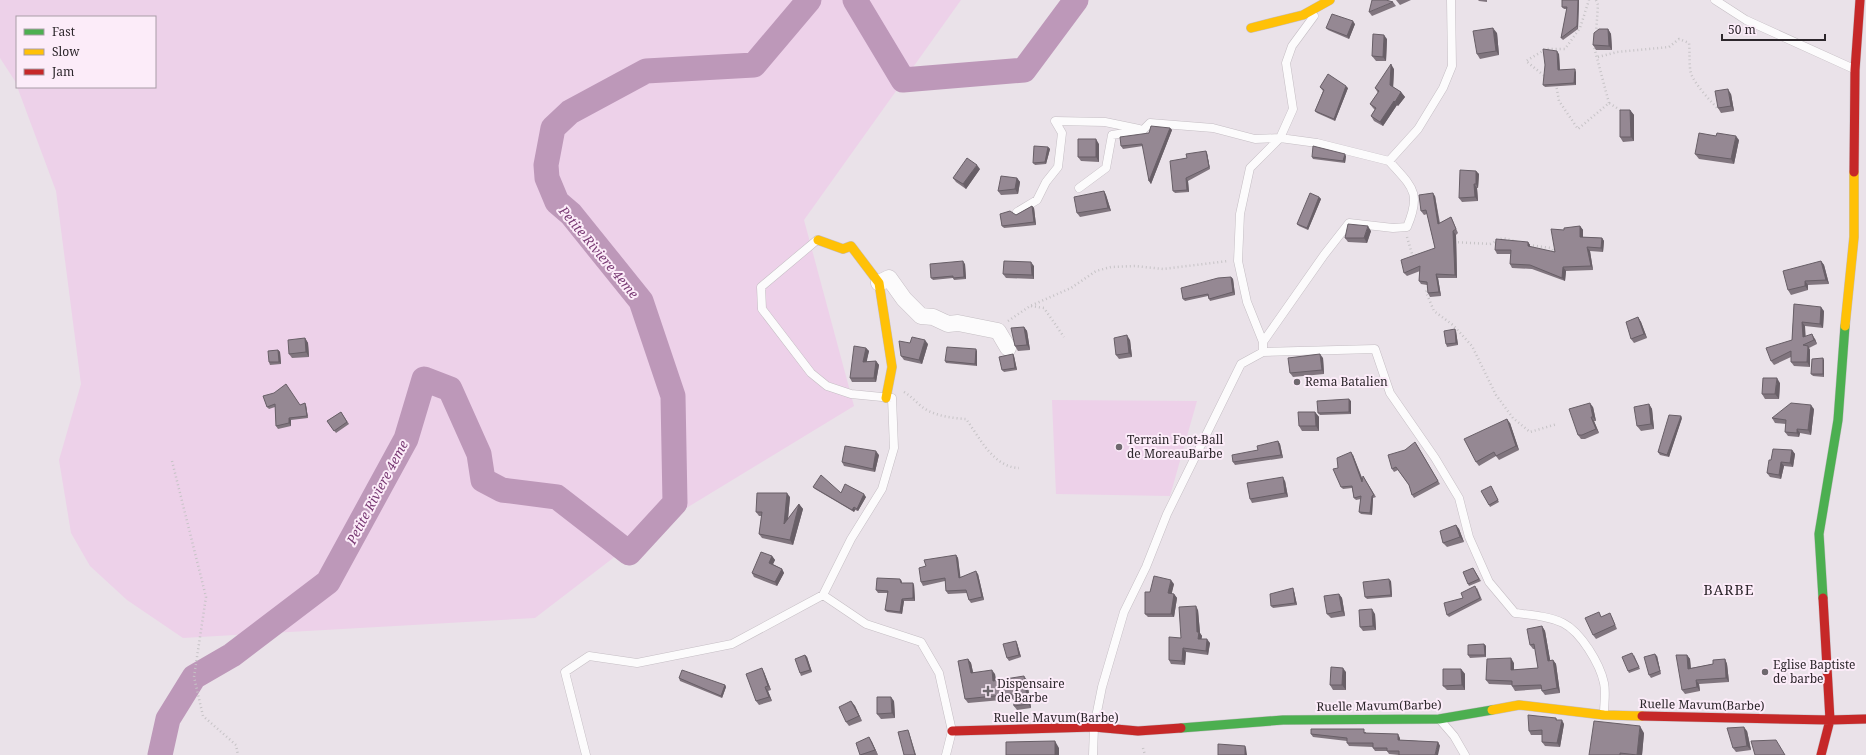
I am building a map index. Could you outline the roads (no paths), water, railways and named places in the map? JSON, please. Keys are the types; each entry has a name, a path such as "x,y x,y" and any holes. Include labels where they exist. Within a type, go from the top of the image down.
{"street":[{"path":"1251,28 1321,8 1330,0"},
{"path":"1821,755 1830,720 1819,534 1838,420 1846,315 1860,238 1855,70 1860,0"},
{"path":"818,240 843,249 851,246 879,283 892,367 886,398"},
{"path":"879,283 890,278 904,299 921,316 933,317 948,324 958,323 998,331 1008,348"},
{"name":"Ruelle Mavum(Barbe)","path":"952,731 1094,727 1138,731 1283,720 1439,719 1519,705 1604,715 1830,720 1866,719"}],"lane":[{"path":"1389,161 1418,129 1443,88 1452,66 1451,0"},
{"path":"1714,0 1746,20 1855,70"},
{"path":"1263,352 1263,342 1247,302 1238,261 1240,214 1250,168 1280,138 1293,109 1286,63 1292,46 1321,8"},
{"path":"1017,212 1037,200 1046,182 1058,167 1062,133 1055,121 1105,122 1144,130"},
{"path":"1079,188 1106,168 1112,135 1144,130 1150,123 1213,128 1255,139 1280,138 1317,143 1389,161 1412,186 1415,208 1407,227 1393,228 1349,223 1324,255 1263,342"},
{"path":"586,755 565,672 589,656 637,663 732,644 823,595 851,539 882,489 894,448 892,398 851,394 827,386 811,373 762,309 761,287 818,240"},
{"path":"1094,755 1094,727 1102,687 1124,612 1146,567 1167,514 1241,364 1263,352 1375,349 1390,393 1435,458 1459,498 1469,537 1489,582 1515,613 1539,616 1564,624 1580,638 1595,660 1604,684 1604,715"},
{"path":"823,595 866,624 921,642 939,673 952,731 946,755"},
{"path":"1439,719 1454,736 1465,755"}],"waterway":[{"name":"Petite Riviere 4eme","path":"160,755 168,719 194,677 232,655 328,582 406,439 424,379 450,389 479,454 483,480 502,490 557,497 629,553 675,503 673,396 641,301 571,214 557,202 547,178 546,165 553,128 570,112 646,71 754,65 809,0"},
{"name":"Petite Riviere 4eme","path":"855,0 903,80 1024,70 1076,0"}],"place":[{"name":"Rema Batalien","path":"1297,382"},
{"name":"Terrain Foot-Ball de MoreauBarbe","path":"1119,447"},
{"name":"Eglise Baptiste de barbe","path":"1765,672"},
{"name":"Dispensaire de Barbe","path":"988,691"}],"district":[{"name":"BARBE","path":"1729,590"}]}
